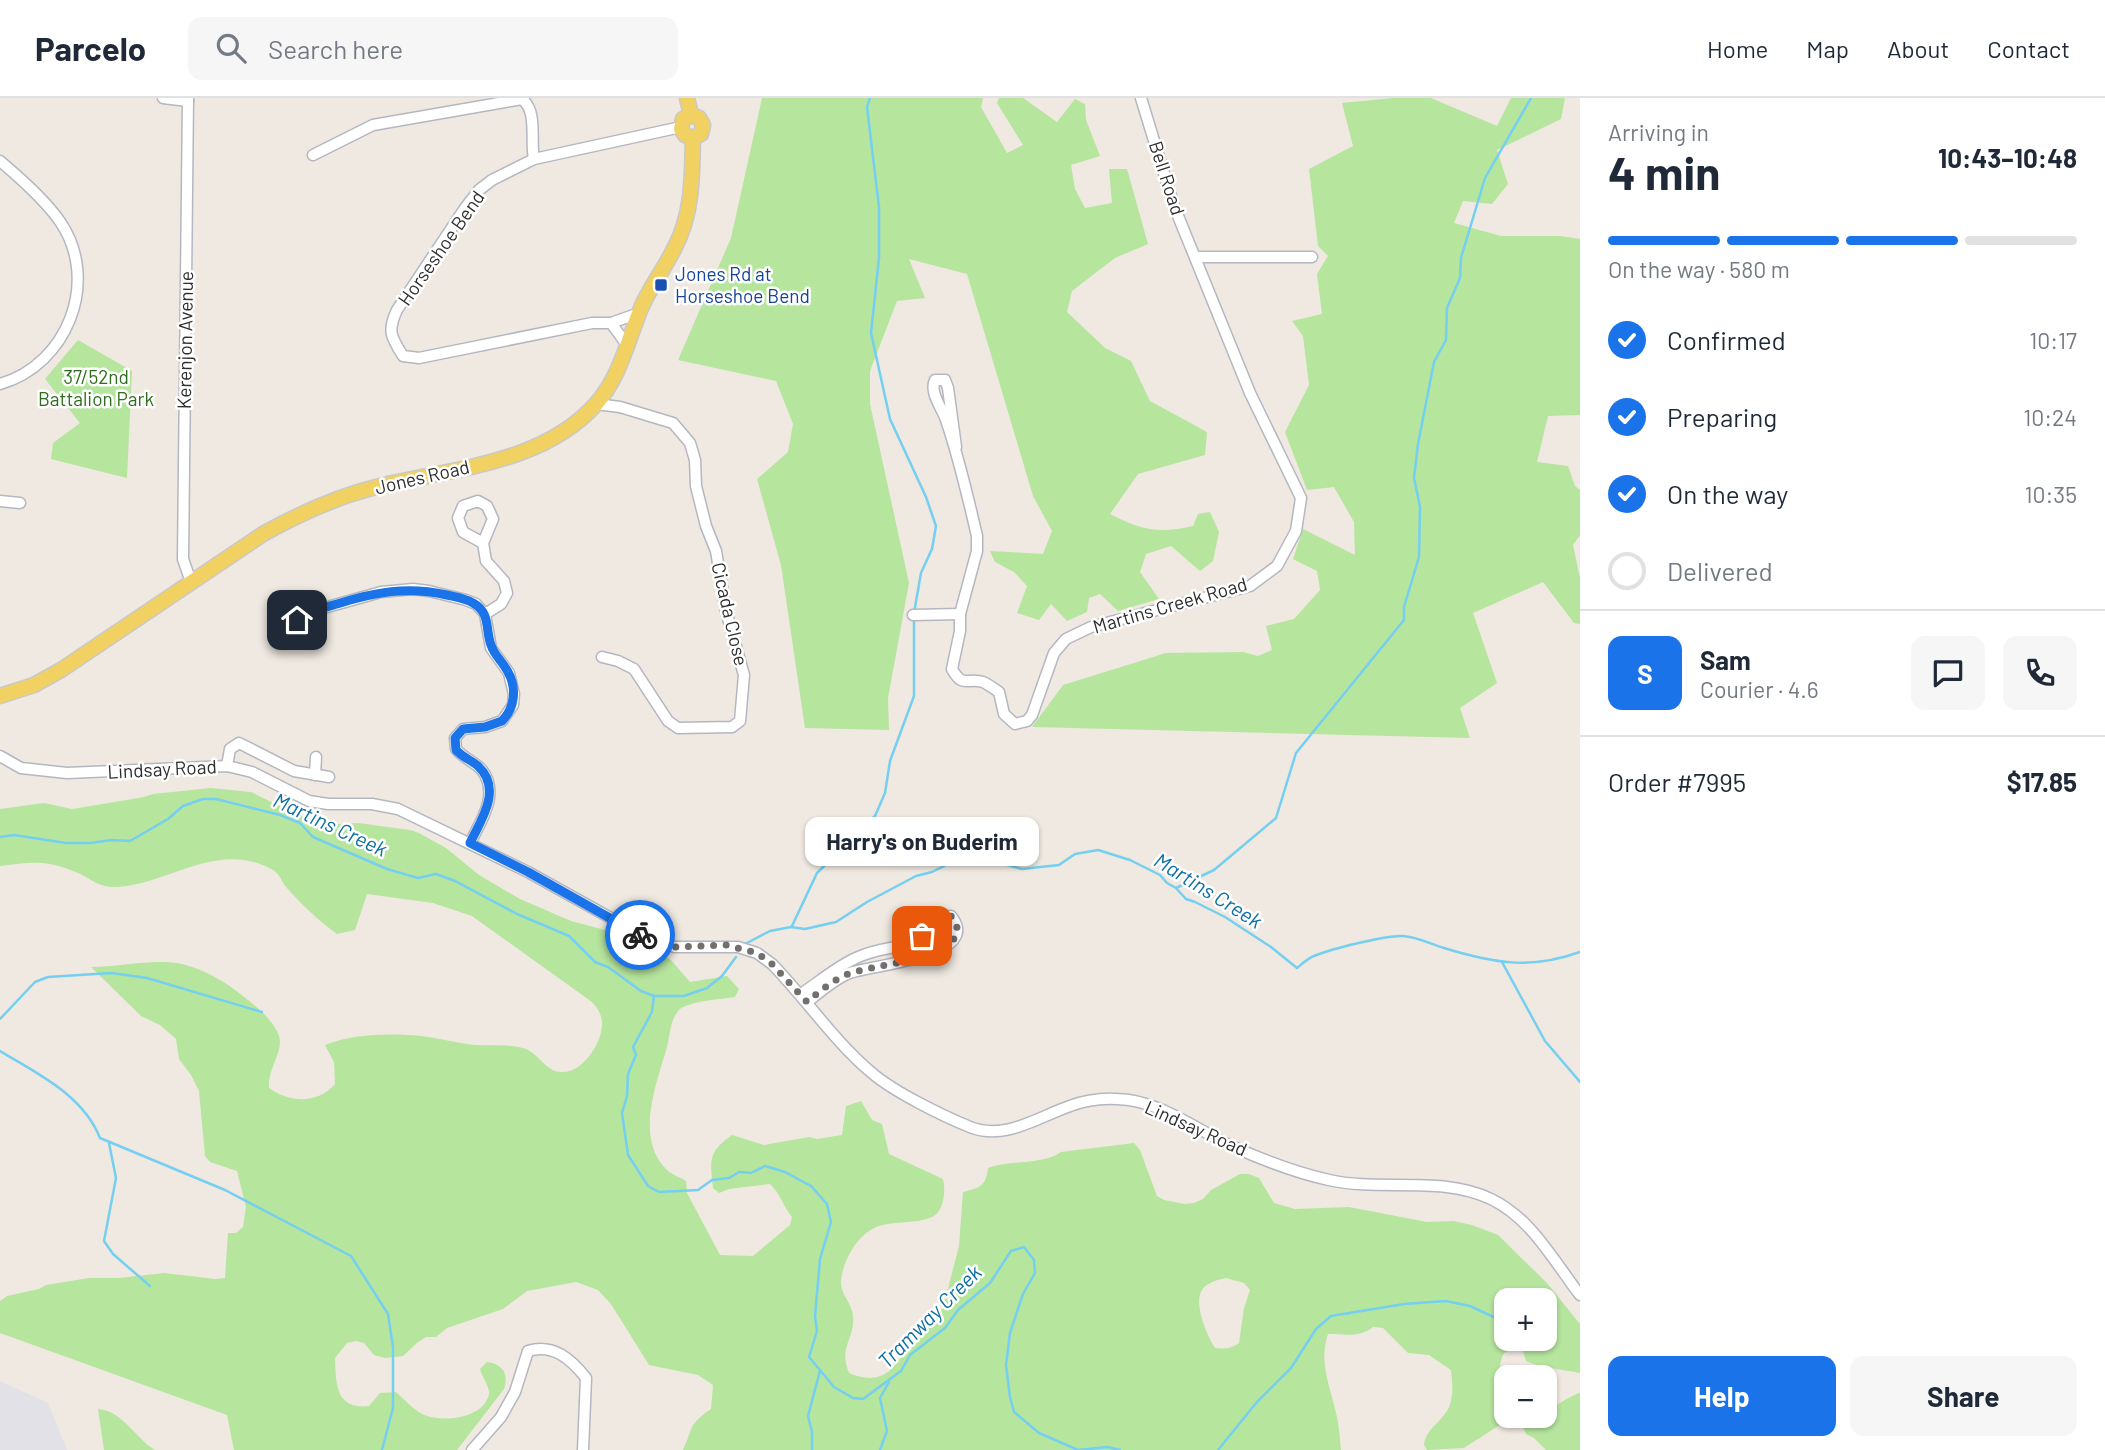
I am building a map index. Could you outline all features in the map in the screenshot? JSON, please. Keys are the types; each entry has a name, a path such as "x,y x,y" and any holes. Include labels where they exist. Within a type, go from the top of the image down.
{"main road":[{"path":"686,121 699,118 703,125 701,134 693,138 684,135 687,98"},
{"name":"Jones Road","path":"0,696 24,690 45,680 263,534 331,500 373,487 528,450 558,436 596,404 608,388 639,313 676,245 685,223 691,193 693,138"}],"street":[{"path":"163,98 188,99"},
{"name":"Bell Road","path":"1141,98 1174,206 1195,257"},
{"name":"Kerenjon Avenue","path":"188,99 183,559 191,582"},
{"path":"313,155 373,125 483,101 522,99 528,104 531,116 534,159"},
{"name":"Horseshoe Bend","path":"639,313 611,323 592,323 419,358 403,356 393,341 390,325 397,310 465,208 479,190 492,180 534,159 686,121"},
{"path":"0,161 61,222 72,245 78,269 78,291 73,315 61,340 43,361 14,380 0,384"},
{"path":"1195,257 1312,257"},
{"name":"Martins Creek Road","path":"956,447 940,401 934,394 933,385 936,380 944,380 948,388 956,447 977,536 977,551 960,614 960,631 952,669 964,682 983,682 999,692 1000,706 1015,724 1023,723 1032,715 1054,653 1066,639 1077,632 1091,626 1250,586 1278,566 1296,531 1301,498 1250,393 1195,257"},
{"path":"611,323 627,345"},
{"path":"608,388 620,407"},
{"path":"596,404 620,407"},
{"name":"Cicada Close","path":"602,657 634,669 668,721 678,727 732,727 740,721 744,675 726,611 716,551 706,526 696,486 695,460 690,443 673,423 620,407"},
{"path":"0,501 20,503"},
{"path":"483,543 486,561 504,581 507,593 501,604 485,614"},
{"path":"288,630 306,613 363,596 396,590 429,591 466,600 475,604 485,614 491,648 509,673 514,694 513,705 502,721 485,727 463,729 455,738 456,750 484,772 489,789 487,808 470,843"},
{"path":"914,615 960,614"},
{"path":"227,766 230,749 239,743 294,771 329,777"},
{"name":"Lindsay Road","path":"0,756 21,768 67,773 227,766 252,772 309,800 328,804 372,804 398,809 528,872 643,936 675,947 726,945 757,953 772,964 880,1080 970,1127 992,1132 1010,1130 1079,1103 1121,1099 1159,1108 1235,1147 1318,1177 1370,1186 1425,1186 1471,1192 1499,1203 1524,1222 1580,1295"},
{"path":"314,775 316,757"},
{"path":"951,916 957,923 953,940 927,957 847,974 804,998 839,967 860,956 909,944 922,936 937,917 951,916"},
{"path":"472,1450 501,1417 515,1392 528,1351 537,1348 550,1349 573,1360 586,1378 583,1450"}],"shaded area":[{"path":"0,1381 48,1403 67,1450 0,1450"}],"green space":[{"path":"762,98 983,98 981,107 1007,153 1023,145 997,103 999,98 1023,98 1057,122 1075,99 1085,104 1086,120 1100,156 1071,165 1075,189 1085,208 1112,203 1109,169 1127,169 1148,244 1115,258 1072,291 1067,312 1105,348 1131,361 1150,401 1207,432 1205,455 1138,474 1110,514 1141,527 1170,530 1193,526 1198,514 1210,512 1219,532 1213,561 1200,571 1171,546 1146,554 1140,572 1159,599 1118,611 1100,594 1089,598 1087,612 1067,621 1051,604 1039,620 1017,613 1027,586 1014,572 995,562 990,551 1043,554 1052,531 1033,496 967,274 909,259 925,298 897,301 870,371 870,404 909,583 888,698 889,730 805,728 781,565 757,479 788,452 793,424 776,381 678,360 731,238"},
{"path":"1393,98 1431,98 1497,126 1511,98 1565,98 1561,119 1497,150 1508,184 1492,204 1463,201 1454,223 1501,236 1561,236 1580,239 1580,415 1548,416 1537,462 1568,466 1575,486 1580,490 1580,535 1573,545 1580,578 1580,624 1574,623 1543,582 1473,613 1497,683 1460,708 1470,738 1032,727 1063,685 1166,653 1243,652 1258,656 1272,650 1266,626 1294,619 1320,590 1317,571 1293,559 1303,529 1355,555 1354,522 1334,487 1307,490 1285,432 1309,385 1303,336 1292,321 1322,314 1317,274 1328,256 1318,246 1309,169 1353,146 1342,103"},
{"name":"37/52nd Battalion Park","path":"78,340 132,371 127,478 51,459 53,443 80,423 45,379"},
{"path":"211,788 251,792 300,816 320,822 358,823 410,830 446,848 479,875 520,899 571,921 605,930 670,959 690,982 727,976 739,989 735,997 688,1005 675,1015 654,1093 650,1127 657,1157 669,1172 686,1181 687,1193 720,1255 753,1256 790,1225 792,1217 770,1184 729,1189 719,1193 713,1188 712,1157 718,1147 732,1135 764,1145 809,1137 817,1139 842,1135 846,1106 861,1101 872,1120 882,1124 889,1154 943,1179 943,1200 936,1214 912,1222 879,1226 864,1235 848,1256 841,1281 853,1316 845,1356 849,1373 865,1378 878,1377 888,1372 917,1332 943,1308 959,1246 963,1192 981,1185 986,1179 988,1168 1035,1161 1061,1152 1134,1143 1140,1150 1157,1196 1164,1200 1194,1203 1240,1174 1249,1174 1259,1178 1274,1203 1295,1209 1349,1207 1427,1222 1453,1221 1498,1235 1551,1288 1494,1288 1494,1351 1508,1351 1504,1353 1500,1365 1494,1365 1495,1428 1464,1448 1427,1450 1424,1445 1428,1433 1450,1404 1451,1370 1429,1355 1408,1353 1383,1328 1373,1327 1357,1334 1328,1334 1325,1345 1325,1365 1337,1417 1341,1450 683,1450 695,1423 711,1409 713,1385 698,1375 649,1365 611,1304 598,1290 576,1282 527,1291 503,1309 447,1328 436,1337 426,1337 403,1356 385,1358 374,1355 364,1343 356,1341 347,1343 335,1358 337,1385 349,1404 369,1406 380,1393 396,1392 410,1406 435,1418 463,1416 480,1408 489,1394 480,1369 487,1362 501,1367 506,1379 504,1389 457,1450 234,1450 227,1415 0,1333 0,1301 7,1296 46,1285 89,1278 164,1273 225,1278 228,1233 236,1233 243,1227 246,1207 237,1171 210,1162 205,1156 199,1091 179,1059 176,1039 160,1025 141,1016 91,967 173,963 196,968 229,985 262,1012 276,1030 280,1042 270,1074 269,1088 295,1099 320,1095 335,1084 334,1062 325,1045 336,1041 372,1035 398,1035 474,1045 517,1047 529,1050 551,1069 563,1072 578,1067 591,1054 600,1037 602,1021 592,1002 472,916 433,903 367,894 355,930 337,934 298,900 275,871 252,862 232,859 212,861 152,880 112,887 48,864 0,866 0,809 44,803 72,809","holes":["1226,1278 1244,1283 1250,1290 1244,1308 1239,1343 1227,1348 1215,1348 1202,1319 1199,1303 1202,1290 1207,1285"]},
{"path":"1557,1296 1580,1324 1580,1373 1557,1369 1557,1365 1538,1365 1526,1361 1523,1351 1557,1351"},
{"path":"1580,1393 1580,1450 1546,1450 1526,1434 1523,1428 1557,1428 1557,1405"},
{"path":"98,1409 122,1420 155,1450 104,1450"}],"waterway":[{"path":"870,98 867,107 879,207 879,258 871,333 890,419 926,497 936,526 932,549 921,573 914,613"},
{"path":"1176,888 1214,870 1276,818 1296,753 1404,620 1404,607 1419,557 1420,507 1414,478 1418,444 1434,362 1446,340 1447,308 1460,278 1461,258 1485,178 1531,98"},
{"path":"792,926 817,873 875,816 885,793 890,761 914,696 914,620"},
{"name":"Martins Creek","path":"0,837 14,835 66,843 130,841 168,819 183,806 203,799 216,799 280,815 300,823 313,837 387,869 418,878 436,874 455,881 517,914 569,936 595,962 608,967 641,991 654,996 684,996 707,988 722,976 736,957"},
{"name":"Martins Creek","path":"743,945 770,931 791,927 805,929 836,922 916,876 932,872 960,858 993,861 1022,869 1059,865 1075,854 1098,850 1130,860 1160,875 1186,899 1225,917 1271,947 1297,968 1322,953 1395,936 1414,938 1496,961 1528,963 1562,958 1580,952"},
{"path":"1502,962 1545,1041 1580,1082"},
{"path":"0,1019 35,982 48,977 111,973 147,978 262,1012"},
{"name":"Tramway Creek","path":"654,996 652,1012 633,1047 636,1055 628,1074 627,1096 622,1113 628,1155 648,1186 659,1192 698,1190 712,1180 729,1178 739,1172 751,1173 765,1166 785,1172 811,1186 827,1204 831,1222 820,1259 815,1316 817,1331 809,1357 834,1387 853,1398 863,1399 901,1371 910,1355 945,1328 958,1310 990,1283 1011,1251 1024,1247 1034,1260 1035,1273 1023,1294 1010,1333 1006,1365 1014,1412 1039,1433 1078,1450 1107,1447 1120,1450"},
{"path":"0,1051 44,1077 71,1098 83,1110 100,1138 225,1190 351,1256 388,1314 393,1347 393,1408 382,1450"},
{"path":"109,1143 116,1178 104,1241 113,1254 150,1286"},
{"path":"1218,1450 1257,1402 1291,1368 1316,1329 1331,1316 1404,1304 1446,1301 1470,1306 1494,1317"},
{"path":"812,1450 812,1432 808,1416 820,1371"},
{"path":"880,1450 887,1431 880,1398 889,1382"}],"way so far":[{"path":"640,935 675,947 726,945 757,953 772,964 807,1002 847,974 927,957 939,951 953,940 957,923 951,916 937,917 922,936"}],"place":[{"name":"Jones Rd at Horseshoe Bend","path":"661,285"},
{"name":"Harry's on Buderim","path":"922,936"}],"route":[{"path":"297,620 318,609 396,590 429,591 466,600 481,609 485,614 491,648 509,673 514,694 513,705 502,721 496,725 463,729 455,738 456,750 484,772 489,789 487,808 470,843 528,872 640,935"}]}
